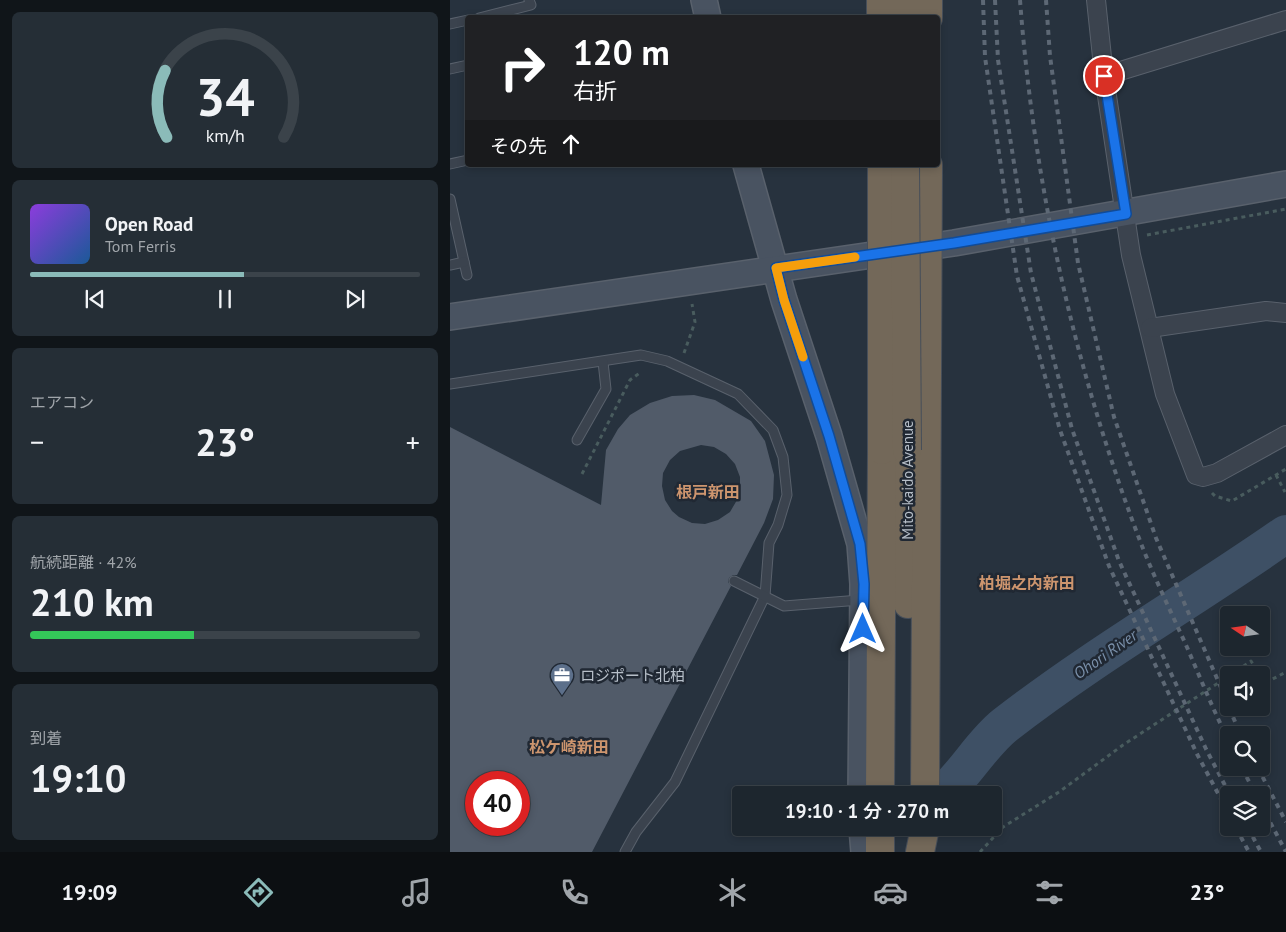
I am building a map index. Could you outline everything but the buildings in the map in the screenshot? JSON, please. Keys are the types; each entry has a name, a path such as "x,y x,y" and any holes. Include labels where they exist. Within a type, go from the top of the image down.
{"highway":[{"path":"881,0 881,15"},
{"path":"905,0 905,15"},
{"path":"928,0 928,15"},
{"name":"Mito-kaido Avenue","path":"882,167 894,450 917,726 910,786"},
{"name":"Mito-kaido Avenue","path":"880,786 905,167"},
{"path":"924,786 917,726 928,247 928,167"},
{"path":"880,836 880,852"},
{"path":"909,836 909,852"},
{"path":"920,852 923,836"}],"street":[{"path":"704,0 707,15"},
{"path":"1096,0 1104,76 1131,255 1165,394 1196,475 1203,477 1218,473 1286,435"},
{"path":"1104,76 1286,20"},
{"path":"747,167 784,300 829,436 860,544 863,600 860,784"},
{"path":"450,317 928,247 1128,226 1286,184"},
{"path":"1150,328 1266,310 1286,313"},
{"path":"863,836 864,852"}],"lane":[{"path":"492,15 531,6 530,0"},
{"path":"450,24 465,21"},
{"path":"450,69 465,66"},
{"path":"450,164 465,161"},
{"path":"450,199 467,275"},
{"path":"450,265 464,262"},
{"path":"450,384 641,355 666,361 738,394 774,430 783,457 788,495 778,525 769,544 765,596 675,782 636,832 625,852"},
{"path":"577,440 606,389 603,362"},
{"path":"734,581 784,606 863,600"}],"path":[{"path":"1128,226 1286,210"},
{"path":"682,359 691,339 695,322 692,304"},
{"path":"582,474 630,380 639,372 646,372"},
{"path":"1203,477 1208,489 1215,496 1232,501 1286,469"},
{"path":"1276,475 1285,492"},
{"path":"1243,666 1251,661 1254,666"},
{"path":"1270,680 1286,672"},
{"path":"980,852 1003,828 1059,792 1123,745 1220,681"}],"waterway":[{"name":"Ohori River","path":"951,786 996,733 1039,699 1286,534"}],"railway":[{"path":"983,0 985,57 1017,276 1060,430 1109,566 1197,754 1220,797"},
{"path":"995,0 998,60 1031,273 1072,429 1119,561 1206,749 1225,786"},
{"path":"1020,0 1036,139 1047,208 1078,346 1118,480 1142,546 1222,726"},
{"path":"1046,0 1050,56 1078,263 1114,417 1156,538 1220,685"},
{"path":"1233,716 1237,726"},
{"path":"1246,776 1251,786"},
{"path":"1262,776 1286,822"},
{"path":"1270,822 1286,852"},
{"path":"1240,836 1249,852"},
{"path":"1252,836 1261,852"}],"slow traffic":[{"path":"803,357 784,300 776,268 855,257"}],"place":[{"name":"ロジポート北柏","path":"562,696"}],"district":[{"name":"根戸新田","path":"708,492"},
{"name":"柏堀之内新田","path":"1027,583"},
{"name":"松ケ崎新田","path":"569,747"}],"route":[{"path":"863,629 864,584 860,544 829,436 784,300 776,268 954,243 1126,214 1104,76"}]}
